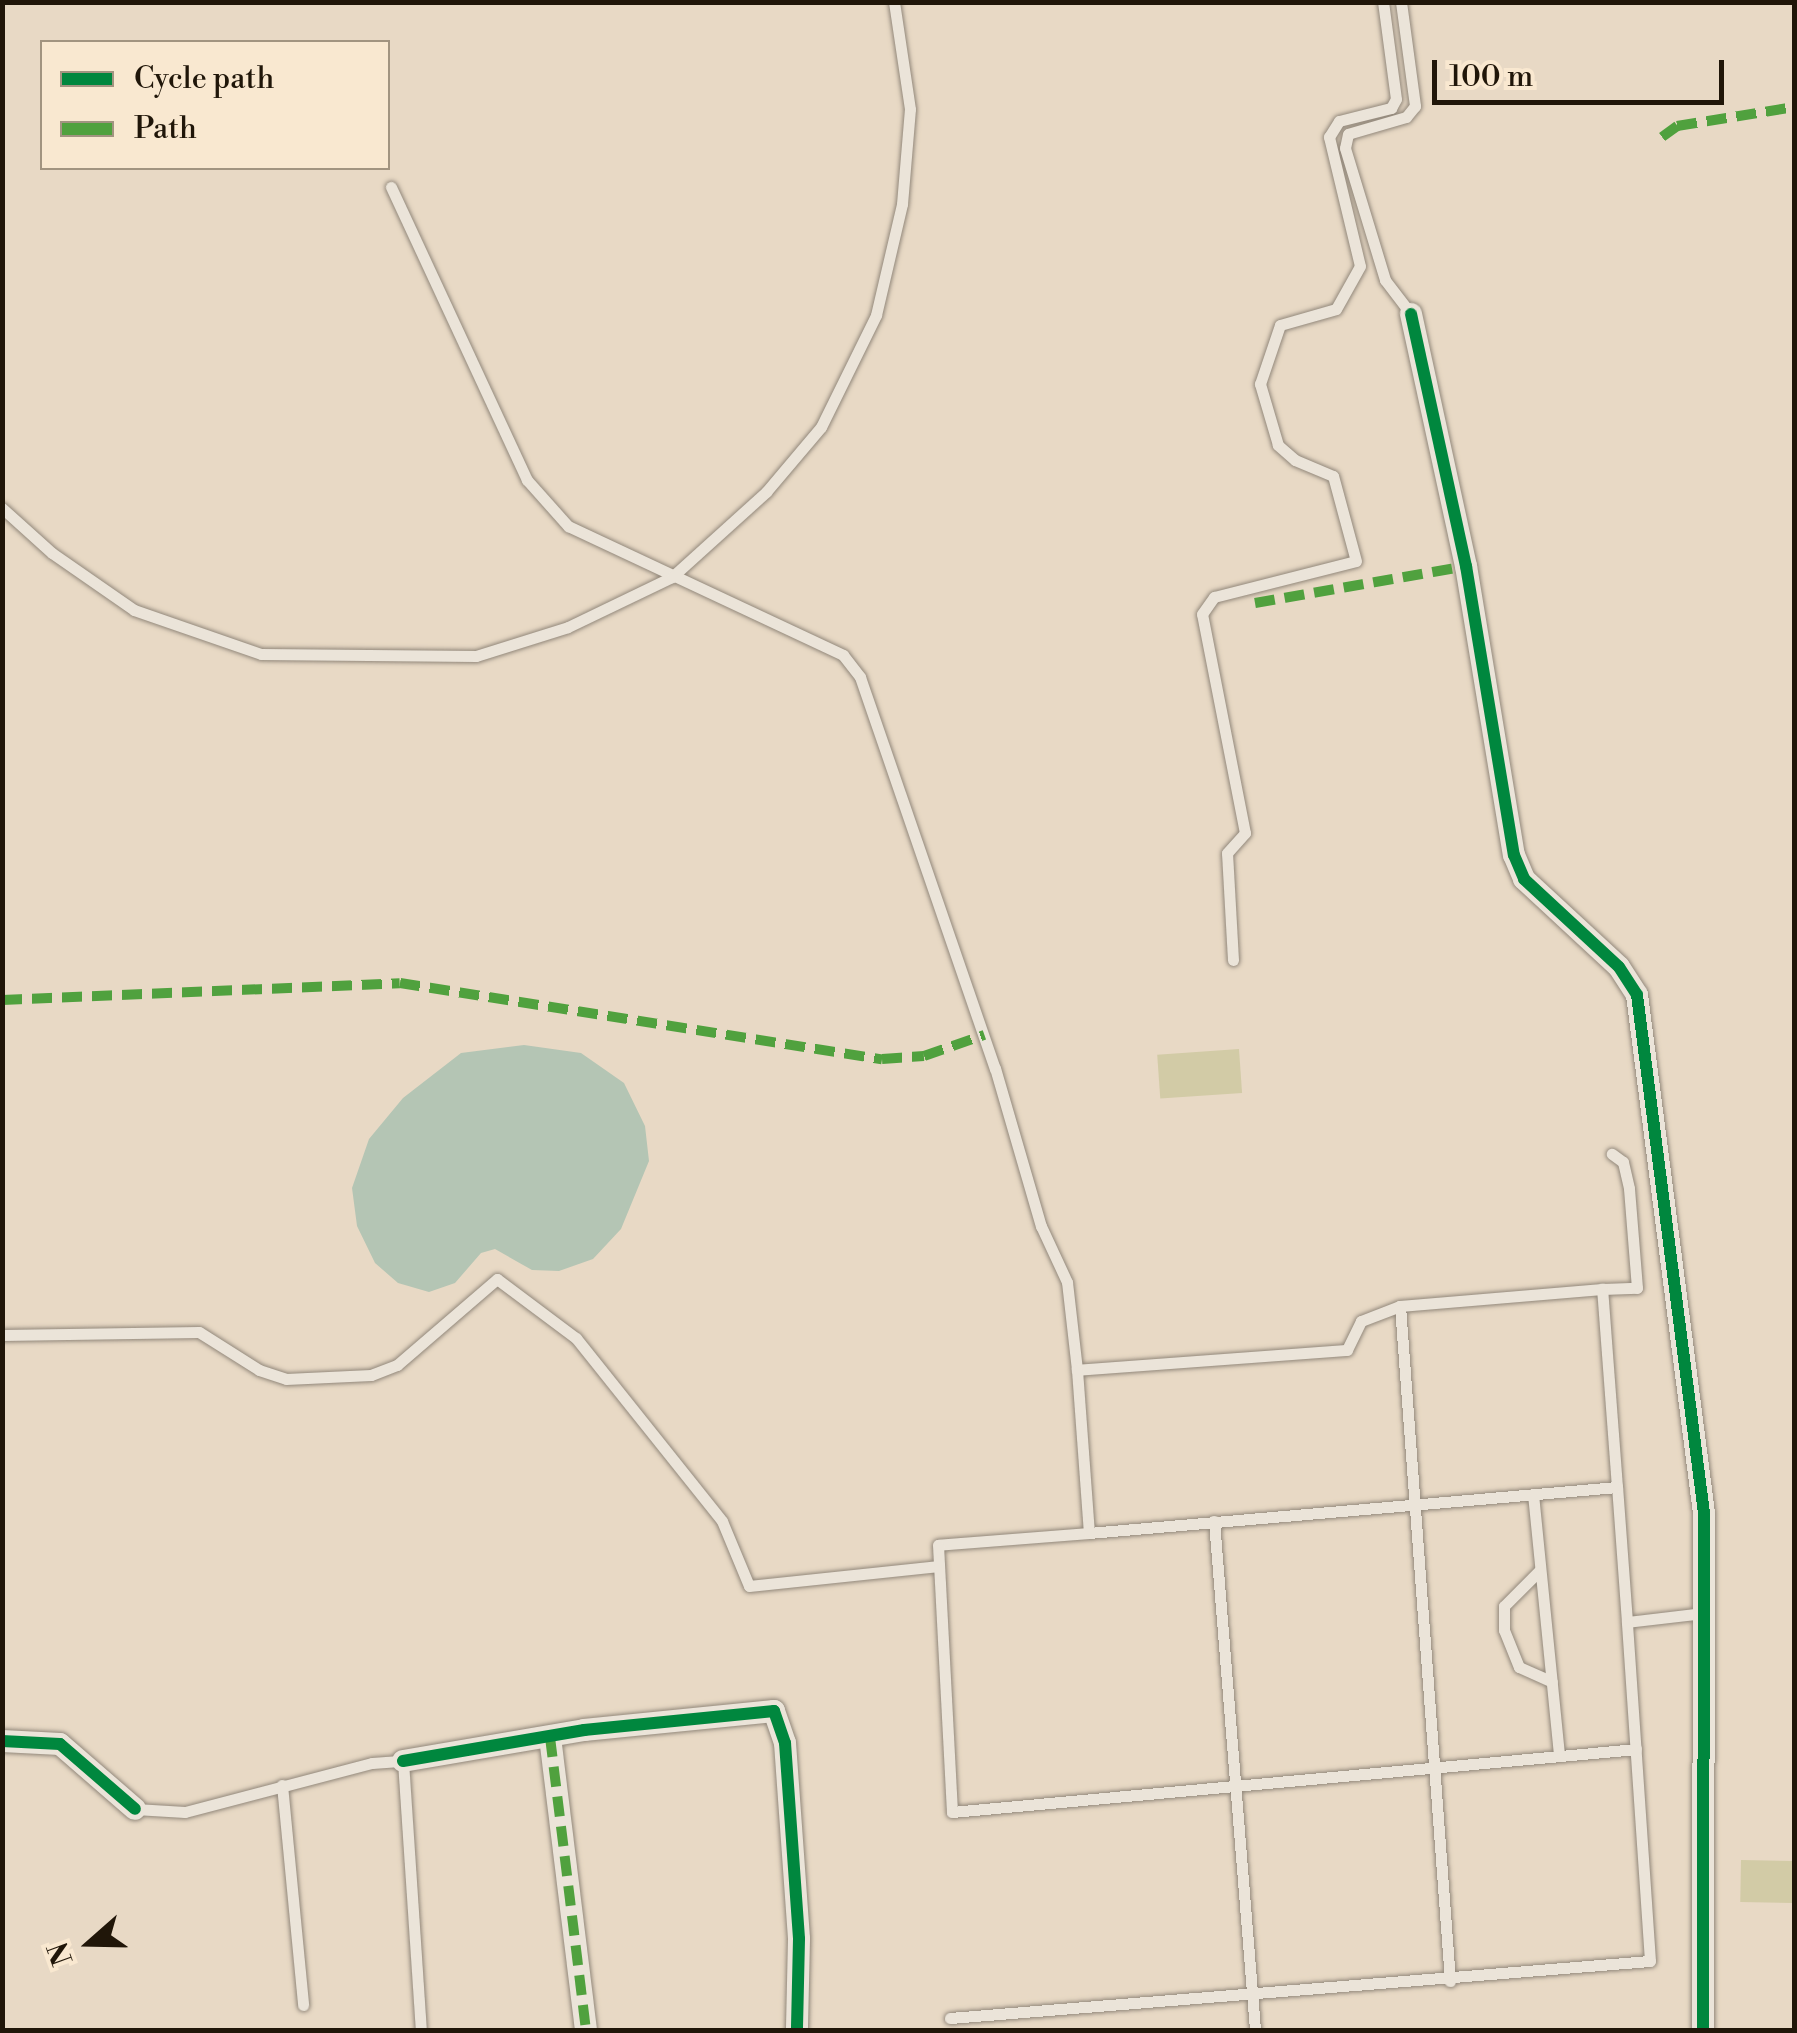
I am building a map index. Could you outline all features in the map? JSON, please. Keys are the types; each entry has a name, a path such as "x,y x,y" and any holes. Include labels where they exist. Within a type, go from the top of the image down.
{"street":[{"path":"1411,314 1466,566 1514,855 1524,879 1619,967 1637,995 1704,1512 1703,2030"},
{"path":"403,1761 550,1737 774,1711 787,1762 799,1940 797,2030"},
{"path":"550,1737 586,2030"},
{"path":"2,1741 60,1744 135,1809"}],"lane":[{"path":"2,508 52,553 134,610 261,654 476,656 568,627 672,577 766,492 822,427 876,315 902,204 910,109 894,2"},
{"path":"1232,960 1227,853 1245,833 1202,614 1214,597 1356,562 1333,476 1295,460 1278,444 1260,384 1280,325 1336,309 1360,266 1329,138 1339,122 1390,108 1396,100 1383,2"},
{"path":"1401,2 1415,106 1406,117 1348,134 1345,148 1384,280 1411,314"},
{"path":"391,187 526,480 568,526 843,655 860,677 995,1068 1041,1226 1067,1282 1089,1533"},
{"path":"1077,1370 1347,1350 1362,1321 1400,1306 1637,1288 1628,1188 1623,1162 1612,1154"},
{"path":"2,1335 199,1332 260,1370 286,1379 371,1374 397,1365 497,1279 576,1338 722,1521 749,1586 939,1566"},
{"path":"950,2018 1450,1982 1650,1961 1602,1289"},
{"path":"1400,1306 1450,1982"},
{"path":"1617,1487 938,1545 952,1812 1636,1749"},
{"path":"1533,1494 1559,1756"},
{"path":"1214,1521 1240,1786 1255,2030"},
{"path":"1540,1570 1504,1606 1504,1630 1519,1667 1552,1682"},
{"path":"1627,1622 1704,1613"},
{"path":"135,1809 185,1812 282,1784 403,1761 422,2030"},
{"path":"282,1784 303,2005"}],"shaded area":[{"path":"524,1045 581,1053 624,1083 645,1126 649,1161 621,1229 593,1259 559,1271 532,1270 495,1249 481,1253 455,1283 429,1292 398,1283 375,1263 357,1226 352,1188 369,1139 403,1098 461,1053"},
{"path":"1239,1049 1242,1093 1160,1099 1157,1055"},
{"path":"1741,1860 1794,1861 1793,1903 1740,1902"}],"marked path":[{"path":"1662,137 1677,126 1794,107"},
{"path":"1255,603 1466,566"},
{"path":"2,1000 400,983 882,1059 924,1056 984,1035"},
{"path":"550,1737 586,2030"}],"cycle path":[{"path":"1411,314 1466,566 1514,855 1524,879 1619,967 1637,995 1704,1513 1703,2030"},
{"path":"403,1761 584,1730 774,1711 785,1743 799,1939 797,2030"},
{"path":"2,1741 60,1744 135,1809"}]}
